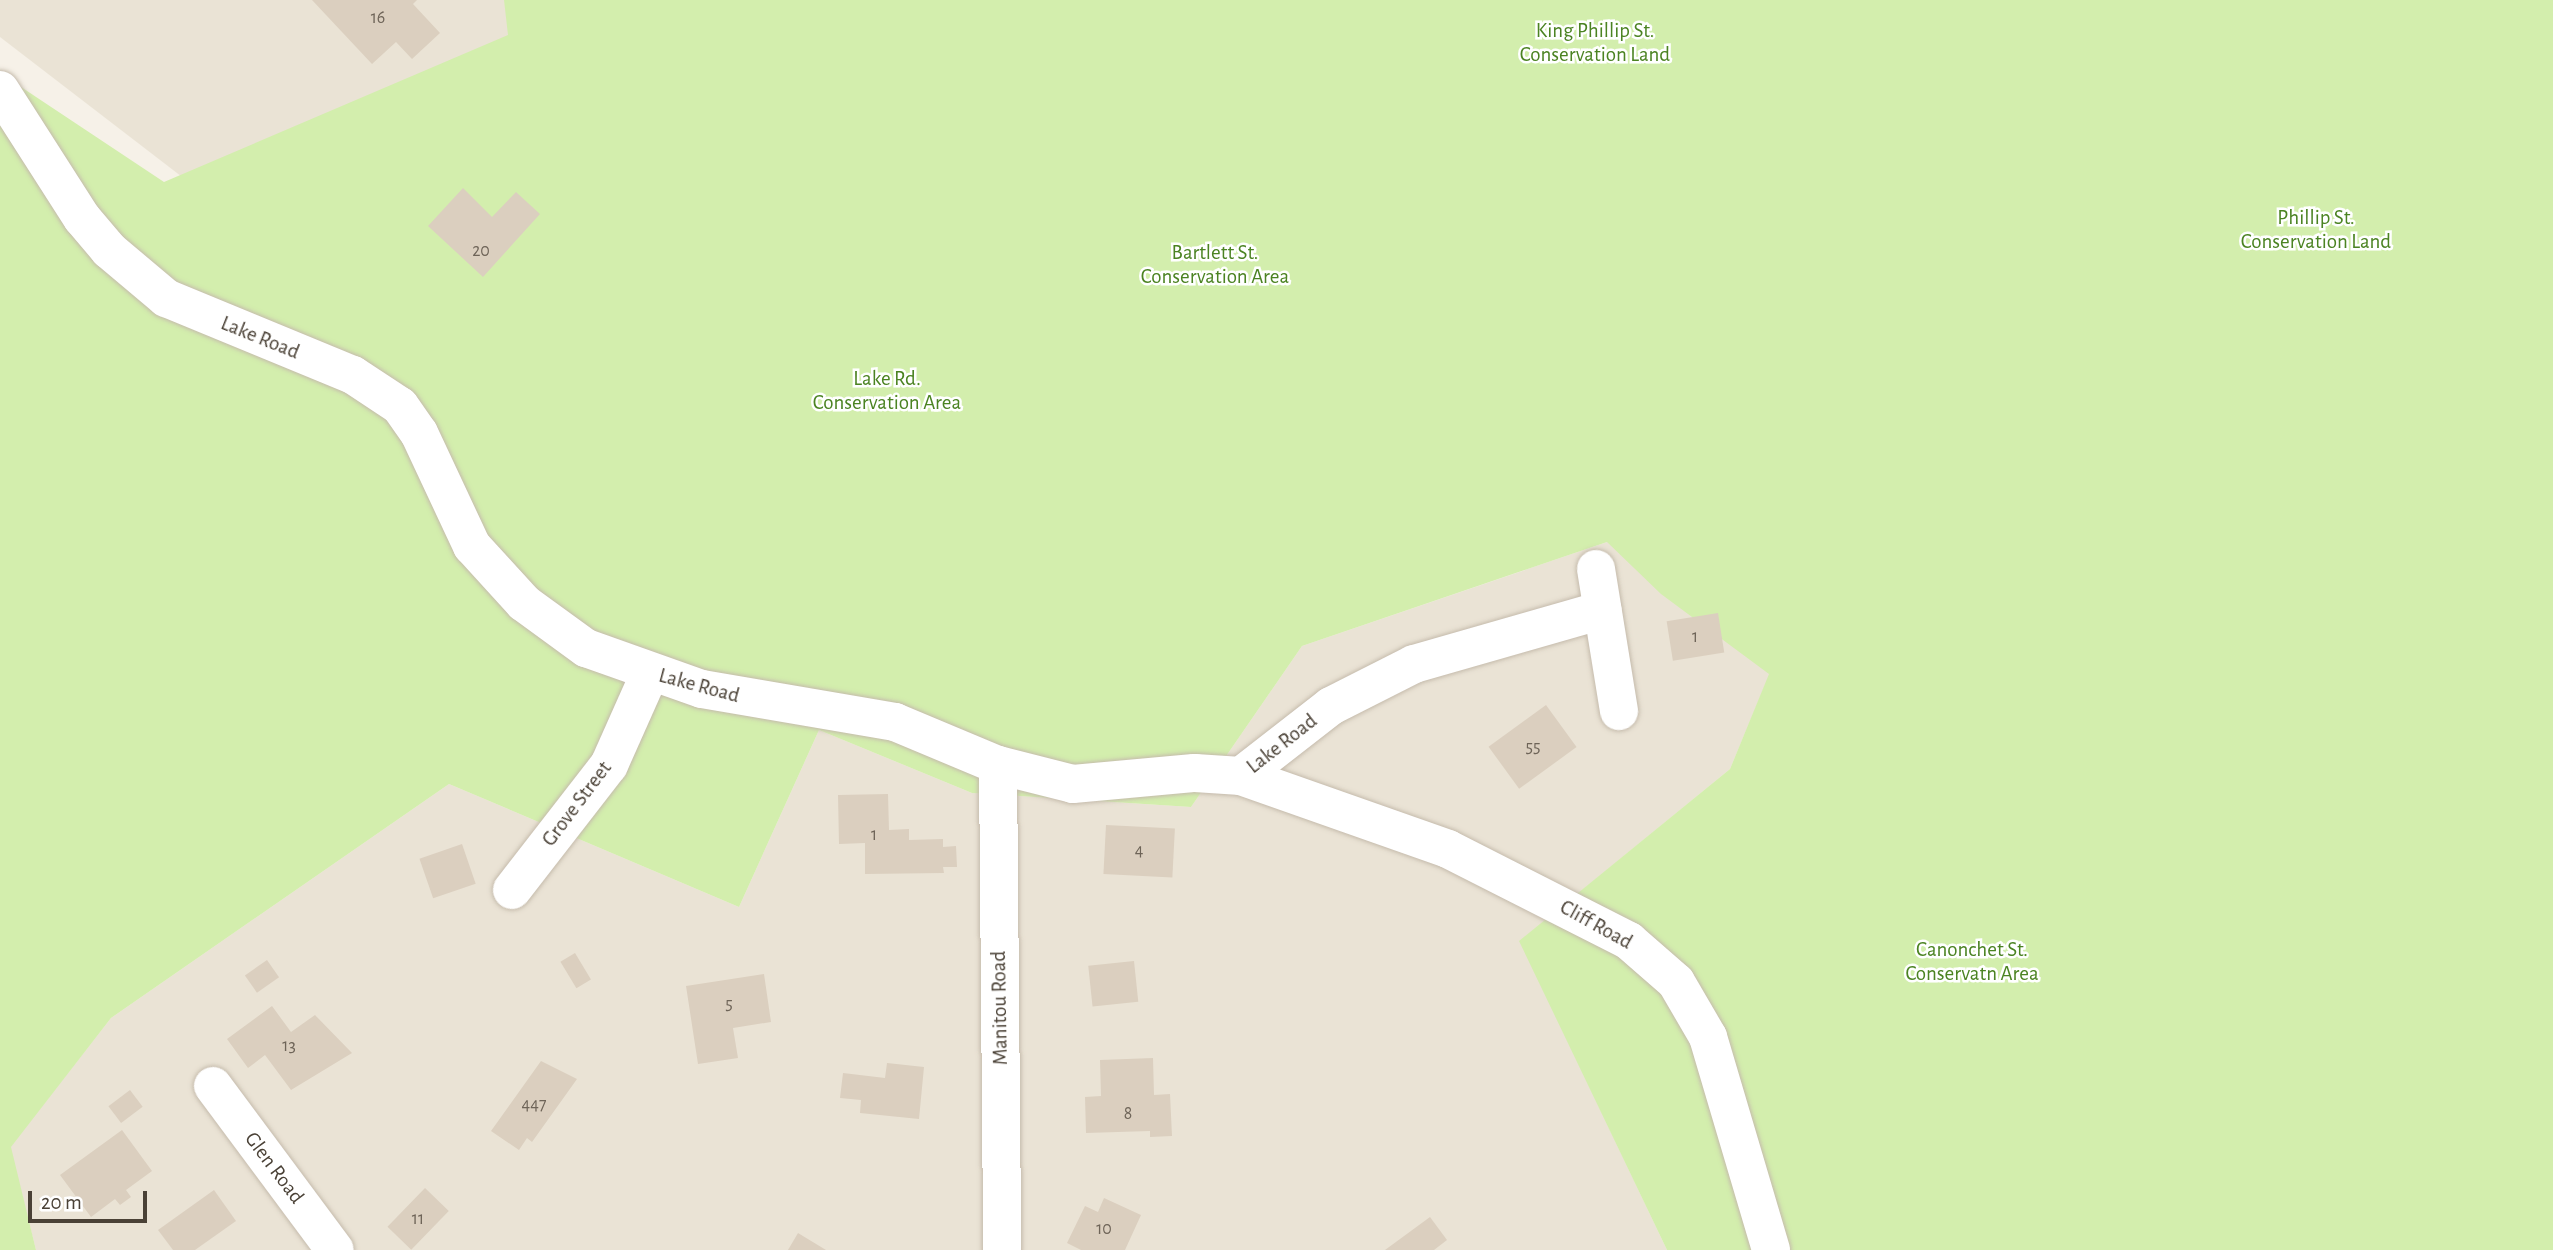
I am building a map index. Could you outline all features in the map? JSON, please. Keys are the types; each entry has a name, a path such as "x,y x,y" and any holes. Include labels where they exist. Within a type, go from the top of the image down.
{"street":[{"name":"Lake Road","path":"0,90 57,182 109,250 166,299 354,375 400,406 472,546 524,603 586,648 650,673 754,701 895,722 998,765 1073,784 1195,773 1241,776 1331,706 1414,664 1602,610"},
{"path":"1596,569 1619,711"},
{"name":"Grove Street","path":"512,890 609,765 650,673"},
{"name":"Manitou Road","path":"998,765 1002,1250"},
{"name":"Cliff Road","path":"1241,776 1448,849 1601,924 1655,961 1676,982 1708,1037 1772,1250"},
{"name":"Glen Road","path":"213,1086 335,1250"}],"shaded area":[{"path":"0,0 573,0 470,398 0,37"},
{"path":"1654,526 1796,611 1730,769 1520,941 1667,1250 36,1250 10,1147 111,1018 449,784 739,907 819,730 972,793 1191,807 1302,646"}],"green space":[{"path":"504,0 2553,0 2553,1250 1667,1250 1519,941 1730,769 1769,674 1661,594 1607,542 1302,646 1191,807 972,793 819,730 739,907 449,784 111,1018 11,1147 36,1250 0,1250 0,73 164,182 508,35"}],"building":[{"path":"312,0 417,0 413,4 440,33 412,59 396,42 372,64"},
{"path":"463,188 492,217 516,192 540,214 483,277 428,226"},
{"path":"1718,613 1724,653 1673,661 1667,621"},
{"path":"1546,705 1577,747 1519,789 1489,747"},
{"path":"888,794 889,830 909,829 909,840 943,839 943,847 956,846 957,867 943,867 944,873 865,874 865,843 839,844 838,795"},
{"path":"1106,825 1175,829 1172,878 1103,874"},
{"path":"462,844 476,884 433,898 419,859"},
{"path":"575,953 591,980 576,988 560,962"},
{"path":"267,960 279,977 257,993 245,975"},
{"path":"1134,961 1138,1002 1093,1007 1088,966"},
{"path":"764,974 771,1022 733,1028 738,1058 698,1064 686,986"},
{"path":"272,1006 291,1032 315,1015 352,1053 291,1090 265,1055 248,1068 227,1039"},
{"path":"1153,1058 1154,1095 1170,1094 1172,1136 1150,1137 1150,1131 1086,1133 1085,1097 1101,1096 1100,1060"},
{"path":"541,1061 577,1079 532,1142 527,1138 519,1150 491,1131"},
{"path":"887,1063 924,1067 919,1119 860,1113 861,1100 840,1098 843,1073 885,1078"},
{"path":"130,1090 143,1107 121,1123 108,1106"},
{"path":"122,1130 152,1171 126,1190 131,1197 120,1205 115,1199 91,1217 60,1175"},
{"path":"425,1188 449,1211 411,1250 387,1227"},
{"path":"214,1190 236,1221 195,1250 173,1250 158,1230"},
{"path":"1104,1198 1141,1215 1125,1250 1081,1250 1067,1243 1085,1206 1098,1212"},
{"path":"1430,1217 1447,1240 1434,1250 1385,1250"},
{"path":"798,1233 826,1250 788,1250"}],"park label":[{"name":"King Phillip St. Conservation Land","path":"1595,43"},
{"name":"Phillip St. Conservation Land","path":"2316,230"},
{"name":"Bartlett St. Conservation Area","path":"1215,265"},
{"name":"Lake Rd. Conservation Area","path":"887,391"},
{"name":"Canonchet St. Conservatn Area","path":"1972,962"}]}
